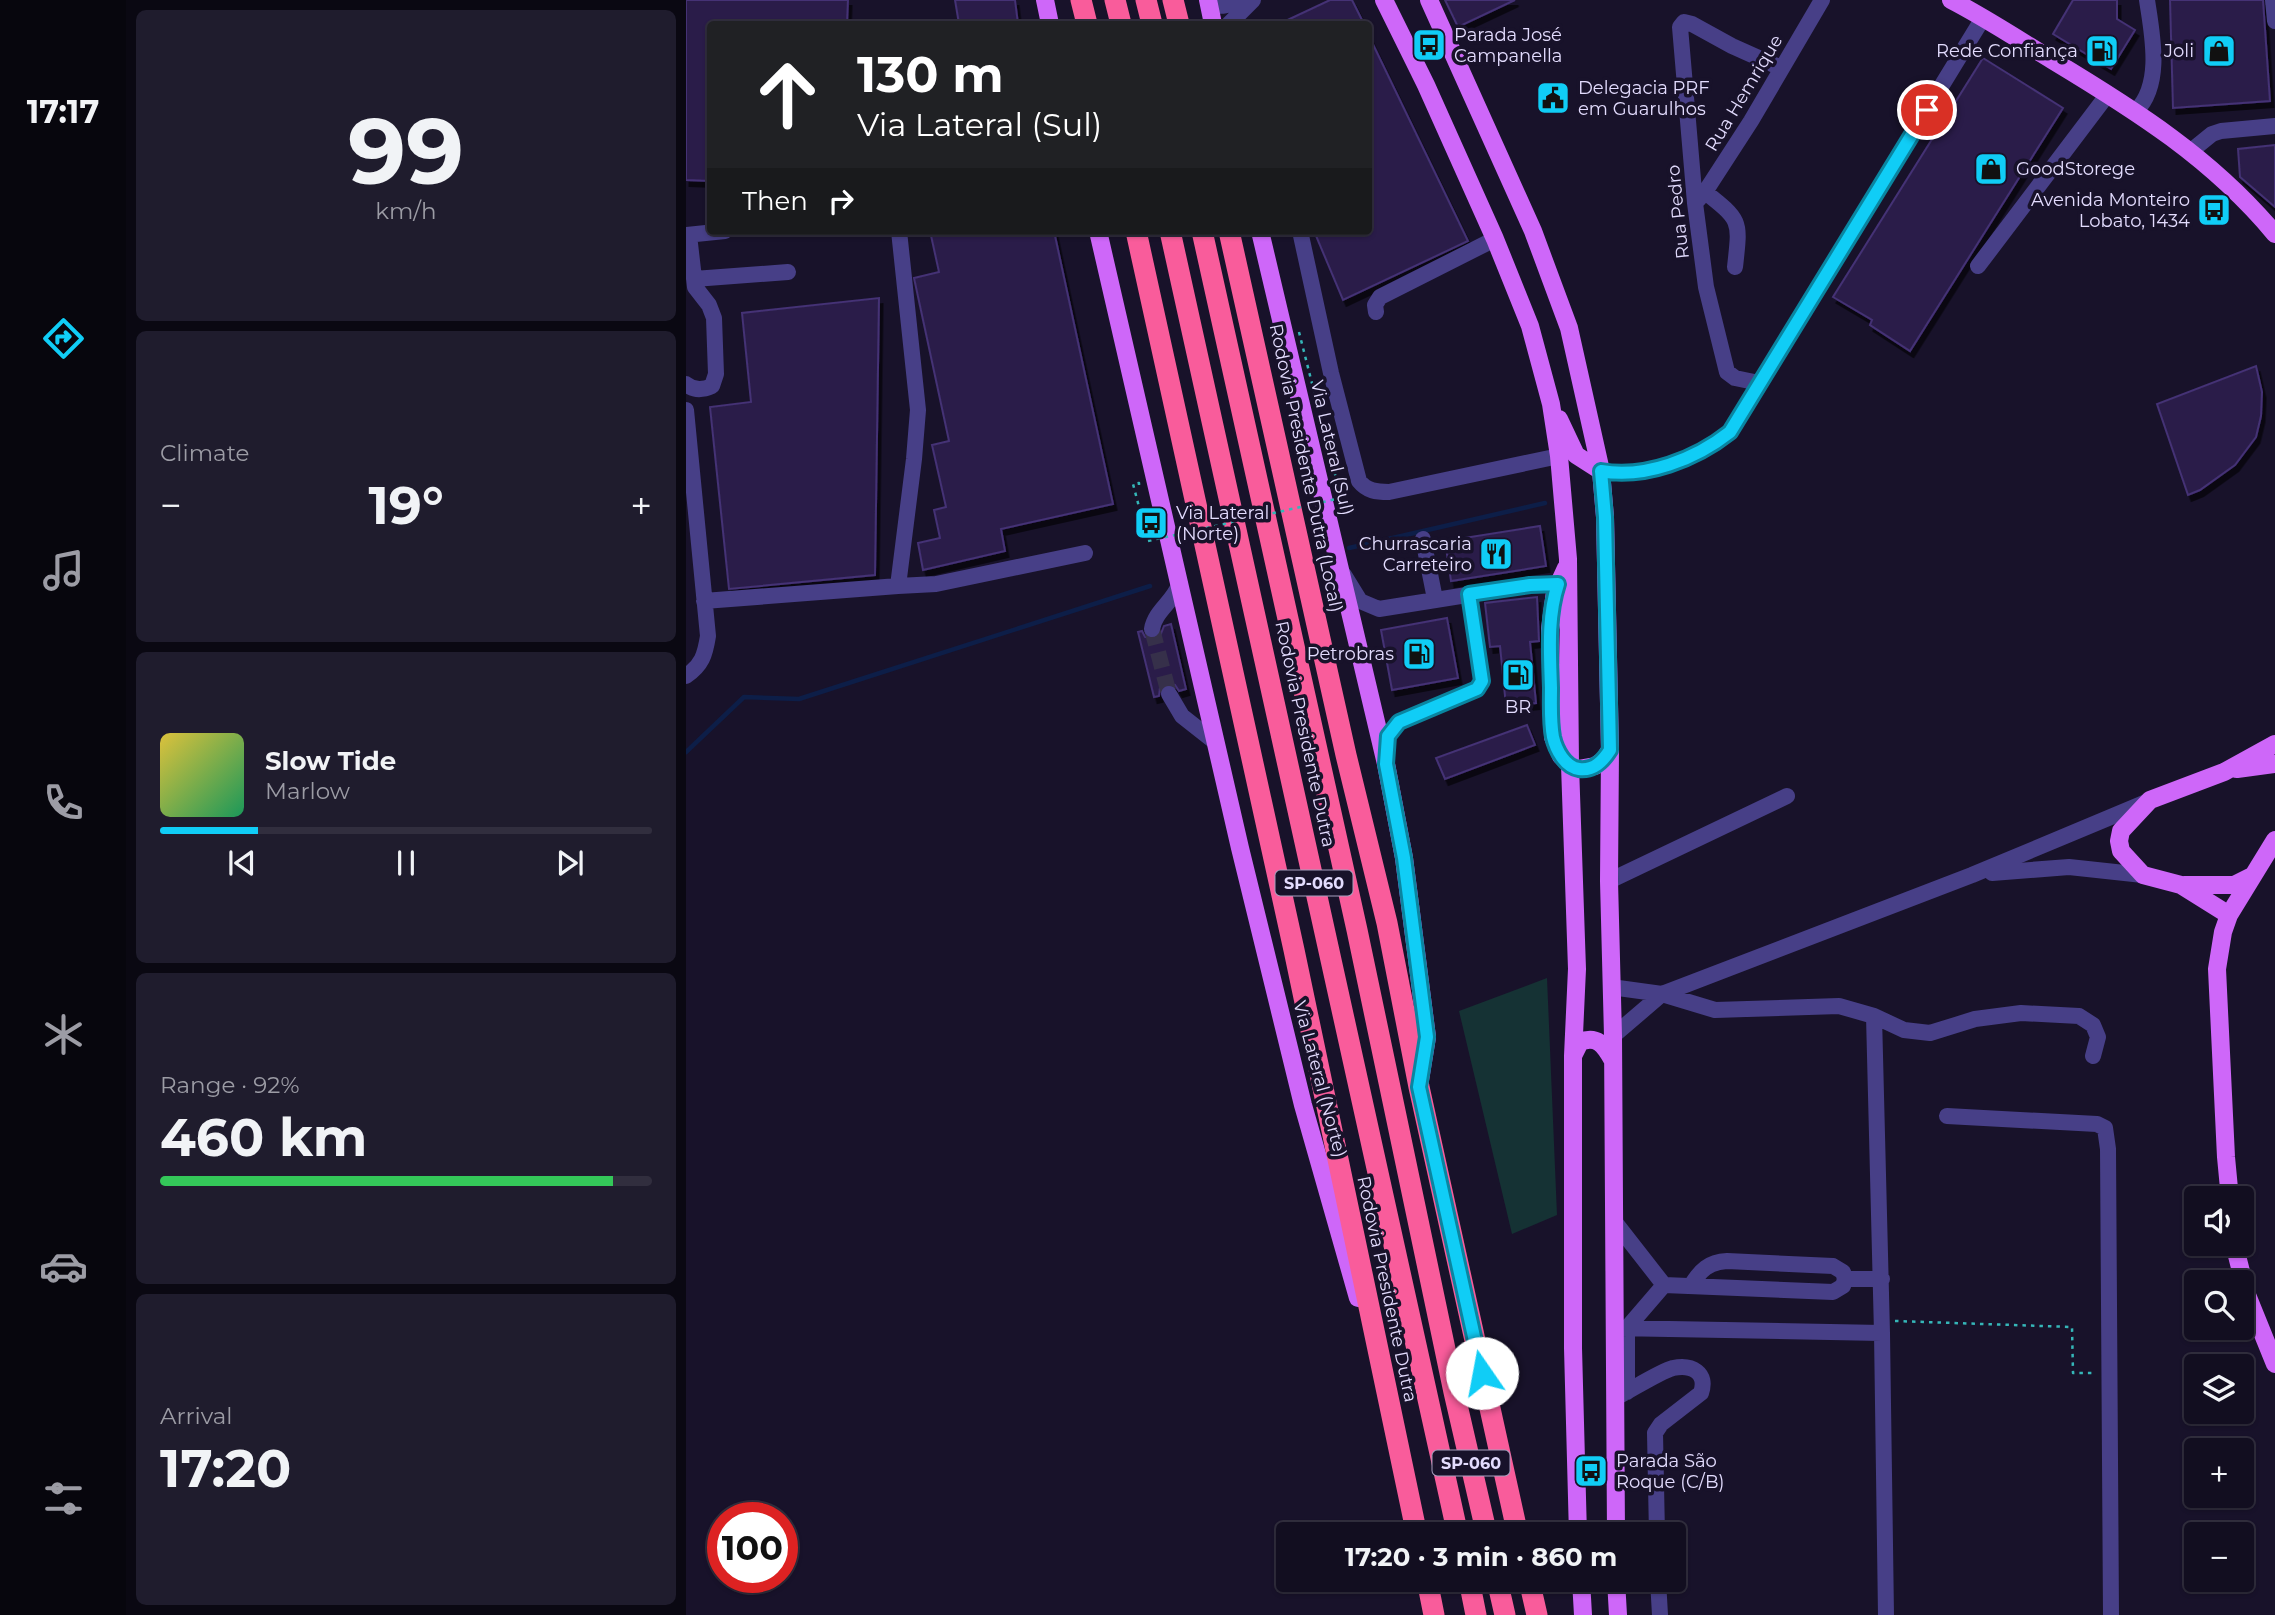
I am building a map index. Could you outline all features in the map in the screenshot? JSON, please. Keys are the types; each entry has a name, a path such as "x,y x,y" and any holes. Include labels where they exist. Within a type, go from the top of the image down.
{"highway":[{"path":"1081,0 1086,21"},
{"path":"1115,0 1120,21"},
{"path":"1146,0 1151,21"},
{"path":"1173,0 1178,21"},
{"name":"Rodovia Presidente Dutra","path":"1137,235 1294,950 1414,1522"},
{"name":"Rodovia Presidente Dutra","path":"1171,235 1455,1522"},
{"name":"Rodovia Presidente Dutra","path":"1203,235 1357,930 1484,1522"},
{"name":"Rodovia Presidente Dutra (Local)","path":"1230,235 1346,755 1387,923 1419,1087 1515,1522"},
{"path":"1429,1592 1434,1615"},
{"path":"1471,1592 1476,1615"},
{"path":"1500,1592 1505,1615"},
{"path":"1532,1592 1537,1615"}],"main road":[{"path":"1045,0 1049,21"},
{"path":"1384,0 1426,85 1495,239 1530,326 1551,404 1559,456 1568,565 1570,765 1577,969 1573,1056 1573,1348 1578,1522"},
{"path":"1429,0 1533,231 1569,328 1601,471 1605,517 1610,750 1609,881 1614,1221 1621,1395 1616,1522"},
{"path":"1951,0 2136,111 2191,151 2254,209 2275,234"},
{"path":"1209,2 1212,21"},
{"name":"Via Lateral (Norte)","path":"1099,235 1215,742 1303,1105 1388,1402"},
{"name":"Via Lateral (Sul)","path":"1261,235 1386,764 1404,858 1427,1037 1419,1087"},
{"path":"1551,404 1576,455 1601,471"},
{"path":"1568,565 1558,584 1550,629 1552,726 1556,747 1570,765 1578,769 1595,766 1604,760 1610,750"},
{"path":"2253,875 2234,885 2181,885 2143,875 2126,859 2119,841 2127,824 2150,800 2224,772 2275,744"},
{"path":"2224,772 2275,764"},
{"path":"2228,1186 2217,970 2223,932 2229,915 2275,840"},
{"path":"2181,885 2229,915"},
{"path":"1573,1056 1580,1042 1590,1040 1601,1043 1612,1059"},
{"path":"2238,1256 2247,1295 2272,1354"},
{"path":"1582,1592 1583,1615"},
{"path":"1617,1592 1618,1615"}],"street":[{"name":"Rua Hemrique","path":"1700,198 1751,121 1822,0"},
{"path":"2136,111 2148,98 2151,83 2151,30 2147,0"},
{"path":"2273,0 2275,21"},
{"path":"1209,2 1218,7 1252,1"},
{"path":"1232,21 1252,1"},
{"path":"1601,471 1614,474 1677,463 1718,442 1730,432 1983,18"},
{"name":"Rua Pedro","path":"1759,383 1735,378 1727,372 1706,287 1700,198 1680,27 1684,22 1692,24 1781,68"},
{"path":"1978,267 2108,94"},
{"path":"2191,151 2212,134 2221,131 2275,127"},
{"path":"1700,198 1735,218 1739,229 1735,267"},
{"path":"686,384 704,390 712,386 716,374 714,318 709,305 692,287 687,235 707,233"},
{"path":"898,586 918,410 899,235"},
{"path":"1301,235 1331,373 1359,481 1363,486 1371,491 1389,492 1559,456"},
{"path":"1376,312 1375,305 1380,297 1495,239"},
{"path":"692,287 788,272"},
{"path":"686,410 708,636 706,655 698,667 686,676"},
{"path":"1423,539 1435,599"},
{"path":"704,601 936,584 1085,553"},
{"path":"1338,565 1360,601 1379,609 1530,585 1558,584"},
{"path":"1152,629 1157,614 1171,601 1179,585"},
{"path":"1386,764 1388,736 1399,722 1477,689 1482,681 1469,594"},
{"path":"1169,694 1182,716 1215,742"},
{"path":"1609,881 1787,796"},
{"path":"1613,1036 1662,994 1972,875 2150,800"},
{"path":"1972,875 2068,867 2143,875"},
{"path":"1611,988 1662,994 1715,1010 1839,1006 1874,1016 1904,1030 1930,1032 1975,1018 2021,1013 2079,1016 2093,1026 2098,1037 2093,1056"},
{"path":"1874,1016 1882,1279 1886,1615"},
{"path":"1947,1116 2097,1124 2105,1128 2108,1149 2111,1615"},
{"path":"1614,1221 1664,1285"},
{"path":"1620,1328 1664,1285 1833,1292 1843,1286 1845,1279 1843,1272 1833,1266 1727,1261 1714,1262 1704,1268 1691,1286"},
{"path":"1845,1279 1882,1279"},
{"path":"1620,1328 1882,1327"},
{"path":"1621,1395 1673,1368 1695,1368 1700,1372 1703,1382 1701,1393 1661,1423 1655,1433 1657,1522"},
{"path":"1659,1592 1660,1615"}],"path":[{"path":"1166,529 1151,532 1139,483 1133,484 1148,541 1341,498 1299,332"},
{"path":"1882,1327 2072,1327 2073,1373 2109,1373"}],"green space":[{"path":"1547,978 1557,1215 1512,1234 1459,1011"}],"building":[{"path":"686,0 848,0 847,21 707,21 707,181 686,180"},
{"path":"955,0 1015,0 1018,21 958,21"},
{"path":"1330,0 1352,0 1362,21 1285,21"},
{"path":"1445,0 1515,0 1458,27"},
{"name":"Rede Confiança","path":"2073,0 2117,0 2117,19 2135,30 2111,69 2053,34"},
{"name":"Joli","path":"2170,0 2263,0 2270,101 2173,108"},
{"path":"1372,42 1468,241 1343,300 1316,235 1372,235"},
{"path":"1983,58 2063,108 1910,351 1870,325 1872,320 1833,297"},
{"path":"2275,145 2275,207 2240,177 2238,149"},
{"path":"931,235 1055,235 1113,504 1001,529 1005,551 923,570 918,543 940,538 934,510 946,507 932,445 949,441 914,278 939,272"},
{"path":"879,298 875,575 729,589 710,407 751,402 742,313"},
{"path":"2256,366 2262,392 2261,416 2256,437 2235,465 2200,490 2188,495 2157,404"},
{"name":"Churrascaria Carreteiro","path":"1540,526 1546,566 1451,581 1445,541"},
{"name":"BR","path":"1537,597 1539,641 1530,642 1536,703 1506,706 1500,646 1490,647 1485,603"},
{"name":"Petrobras","path":"1447,618 1458,678 1392,690 1381,630"},
{"path":"1171,624 1186,689 1179,691 1175,685 1168,684 1160,688 1159,696 1154,697 1138,632 1142,631 1145,637 1154,639 1160,636 1164,626"},
{"path":"1527,725 1535,745 1445,779 1436,758"}],"waterway":[{"path":"1349,548 1545,503"},
{"path":"686,752 744,697 799,699 1150,586"}],"tunnel":[{"path":"1152,629 1169,694"}],"place":[{"name":"Parada José Campanella","path":"1429,45"},
{"name":"Rede Confiança","path":"2102,51"},
{"name":"Joli","path":"2219,51"},
{"name":"Delegacia PRF em Guarulhos","path":"1553,98"},
{"name":"GoodStorege","path":"1991,169"},
{"name":"Avenida Monteiro Lobato, 1434","path":"2214,210"},
{"name":"Via Lateral (Norte)","path":"1151,523"},
{"name":"Churrascaria Carreteiro","path":"1496,554"},
{"name":"Petrobras","path":"1419,654"},
{"name":"BR","path":"1518,675"},
{"name":"Parada São Roque (C/B)","path":"1591,1471"}],"route":[{"path":"1482,1373 1419,1087 1427,1037 1404,858 1386,764 1388,736 1399,722 1477,689 1482,681 1469,594 1530,585 1558,584 1550,629 1553,737 1561,756 1578,769 1595,766 1604,760 1610,750 1605,517 1601,471 1614,474 1677,463 1718,442 1730,432 1927,110"}]}
